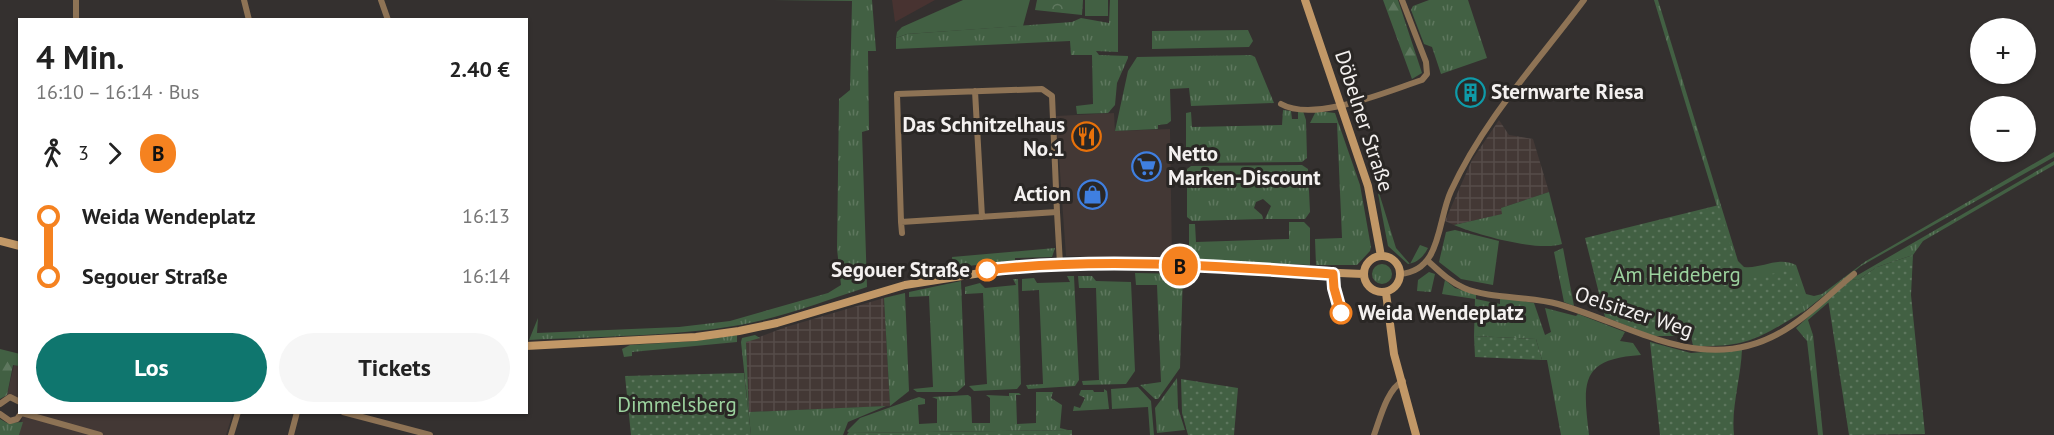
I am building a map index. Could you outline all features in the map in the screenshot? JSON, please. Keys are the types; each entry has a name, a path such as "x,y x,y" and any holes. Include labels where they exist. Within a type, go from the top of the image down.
{"street":[{"path":"76,0 76,18"},
{"path":"244,0 248,18"},
{"path":"381,0 387,18"},
{"name":"Döbelner Straße","path":"1305,0 1368,186 1381,256"},
{"path":"1281,104 1308,109 1341,106 1422,80 1427,74 1426,62 1402,0"},
{"path":"1400,274 1421,268 1428,261 1436,247 1447,200 1477,140 1518,82 1584,0"},
{"path":"902,233 897,94 1042,89 1052,96 1060,264"},
{"path":"975,91 982,217"},
{"path":"901,222 1057,212"},
{"path":"0,241 18,246"},
{"path":"1381,256 1396,262 1400,274 1394,288 1386,293 1372,290 1367,285 1364,274 1368,262 1381,256"},
{"name":"Oelsitzer Weg","path":"1428,261 1453,283 1470,290 1559,304 1670,345 1712,350 1748,345 1772,337 1800,320 1854,274"},
{"path":"528,346 696,337 739,331 777,323 905,285 939,278 1060,264 1179,266 1364,274"},
{"path":"1386,293 1396,364 1403,381 1416,435"},
{"path":"1374,435 1387,402 1397,384 1403,381"},
{"path":"0,404 10,397 18,401"},
{"path":"0,414 10,421 17,419 21,414"},
{"path":"26,414 100,435"},
{"path":"231,435 237,414"},
{"path":"291,435 296,414"},
{"path":"351,414 430,435"}],"shaded area":[{"path":"892,0 935,0 895,22"},
{"path":"1114,113 1115,131 1170,129 1172,259 1066,256 1056,116"},
{"path":"1499,120 1509,135 1533,139 1549,192 1501,208 1503,214 1454,225 1445,221 1472,160"},
{"path":"884,298 890,406 749,412 746,342 786,327"},
{"path":"14,365 18,366 18,400 7,395"},
{"path":"23,414 233,414 226,435 19,435"}],"green space":[{"path":"774,0 872,0 876,51 868,51 869,130 862,132 867,287 788,313 740,325 661,334 529,340 538,318 537,333 679,327 730,321 828,293 841,285 837,249 839,99 850,90 852,1"},
{"path":"963,0 1030,0 1023,26 907,34 896,38 897,32 902,27"},
{"path":"1037,0 1083,0 1082,15 1035,10"},
{"path":"1085,0 1108,0 1108,16 1085,16"},
{"path":"1110,0 1118,0 1118,52 1096,51 1099,55 1128,56 1128,58 1117,83 1115,105 1108,113 1077,114 1076,106 1093,104 1092,55 1071,55 1070,41 896,49 896,38 907,34 1072,22 1081,18 1109,23"},
{"path":"1383,0 1398,0 1422,73 1412,79"},
{"path":"1429,0 1468,0 1487,58 1441,74 1432,47 1424,44 1411,10 1413,6"},
{"path":"1654,0 1658,0 1738,261 1744,267 1776,262 1796,265 1806,294 1814,296 1822,294 1866,261 2054,152 2054,157 1861,266 1801,314 1804,311 1740,282"},
{"path":"1248,30 1253,41 1249,47 1152,49 1152,31"},
{"path":"1251,55 1255,57 1274,103 1191,106 1189,88 1170,89 1171,121 1158,125 1158,129 1115,131 1128,71 1137,57"},
{"path":"1283,110 1291,111 1292,119 1298,119 1298,111 1303,111 1306,120 1307,158 1302,162 1190,163 1186,159 1186,113 1191,112 1192,127 1282,125"},
{"path":"1316,111 1335,113 1360,185 1371,247 1357,265 1316,265 1315,239 1342,238 1337,123 1310,123"},
{"path":"2054,161 2054,165 1923,241 1913,255 1877,267 1858,280 1851,279"},
{"path":"1302,165 1308,169 1310,212 1305,219 1265,219 1271,206 1263,199 1256,202 1254,208 1263,219 1192,221 1187,217 1187,169 1191,166"},
{"path":"1376,183 1396,248 1410,264 1388,246"},
{"path":"1549,192 1562,244 1538,246 1524,244 1492,238 1454,225 1502,214 1501,208"},
{"name":"Am Heideberg","path":"1719,205 1740,281 1793,269 1804,311 1752,339 1740,343 1711,346 1693,346 1691,336 1653,336 1605,317 1585,238"},
{"path":"1289,222 1304,222 1310,228 1310,265 1189,260 1189,224 1195,224 1196,242 1289,239"},
{"path":"1455,230 1499,241 1493,285 1461,279 1439,262 1446,232"},
{"path":"1420,245 1428,248 1420,259 1410,264"},
{"path":"1055,248 1052,257 1015,258 1015,260 953,268 952,257"},
{"path":"1563,248 1574,306 1564,302 1554,252"},
{"path":"1913,255 1911,295 1925,434 1849,435 1828,299 1851,279 1858,280 1877,267"},
{"path":"1378,264 1386,264 1392,270 1392,278 1386,284 1378,284 1372,278 1372,270"},
{"path":"1429,272 1435,274 1431,292 1417,291 1418,280"},
{"path":"1135,273 1183,274 1180,368 1158,399 1155,399 1140,385 1161,382 1157,285 1136,285"},
{"path":"1067,276 1074,276 1079,380 1075,386 1028,389 1026,385 1043,384 1039,290 1022,291 1022,279 1034,278 1037,283 1070,282"},
{"path":"1078,276 1092,276 1096,281 1131,282 1135,371 1126,384 1083,385 1082,381 1099,380 1096,288 1079,288"},
{"path":"1013,279 1018,279 1021,384 1017,389 974,391 969,386 987,384 983,293 965,294 965,287 980,283 985,288 1016,285"},
{"path":"1445,280 1455,288 1476,294 1476,299 1500,304 1500,297 1534,303 1545,335 1551,332 1545,308 1576,316 1578,314 1625,332 1620,341 1633,343 1641,355 1621,357 1606,362 1596,368 1590,377 1586,388 1589,435 1561,435 1547,360 1542,360 1536,339 1474,336 1475,299 1442,294"},
{"path":"961,281 965,385 957,392 917,392 913,389 933,387 929,296 909,297 909,292"},
{"path":"905,293 909,391 890,406 884,298"},
{"path":"1828,299 1829,302 1808,320 1813,335 1823,435 1818,435 1807,341 1796,328"},
{"path":"737,335 737,342 632,352 632,356 624,357 622,349 630,345 695,341"},
{"path":"755,335 760,338 746,342 749,412 886,406 848,422 843,435 751,435 741,342 742,338"},
{"path":"1474,336 1536,339 1542,360 1475,357"},
{"name":"Am Heideberg","path":"1650,342 1691,353 1742,349 1733,424 1734,435 1660,435"},
{"path":"0,349 18,354 18,366 13,365 7,395 0,399"},
{"name":"Dimmelsberg","path":"744,373 751,435 631,435 625,376"},
{"path":"1177,378 1178,408 1185,430 1157,433 1155,408"},
{"path":"1181,379 1238,388 1234,435 1188,435 1182,413"},
{"path":"1138,387 1151,401 1154,435 1150,435 1148,407 1112,409 1111,389"},
{"path":"1104,389 1107,391 1109,409 1073,411 1074,406 1080,408 1085,398 1079,395 1081,390 1104,392"},
{"path":"1036,392 1053,392 1051,398 1062,405 1060,428 1068,430 849,433 847,431 860,418 919,397 925,399 925,404 918,405 919,424 937,423 937,399 932,397 968,395 971,397 972,423 990,423 990,398 986,395 1009,396 1009,393 1021,395 1016,395 1017,424 1036,423"},
{"path":"0,419 7,423 23,422 19,435 0,435"},
{"path":"1072,430 1072,435 847,435 848,433"}],"bus line":[{"name":"B","path":"987,270 1060,264 1108,264 1333,274 1334,288 1341,313"}],"place":[{"name":"Sternwarte Riesa","path":"1470,92"},
{"name":"Das Schnitzelhaus No.1","path":"1086,137"},
{"name":"Netto Marken-Discount","path":"1147,166"},
{"name":"Action","path":"1092,194"},
{"name":"Segouer Straße","path":"987,270"},
{"name":"Weida Wendeplatz","path":"1341,313"}]}
